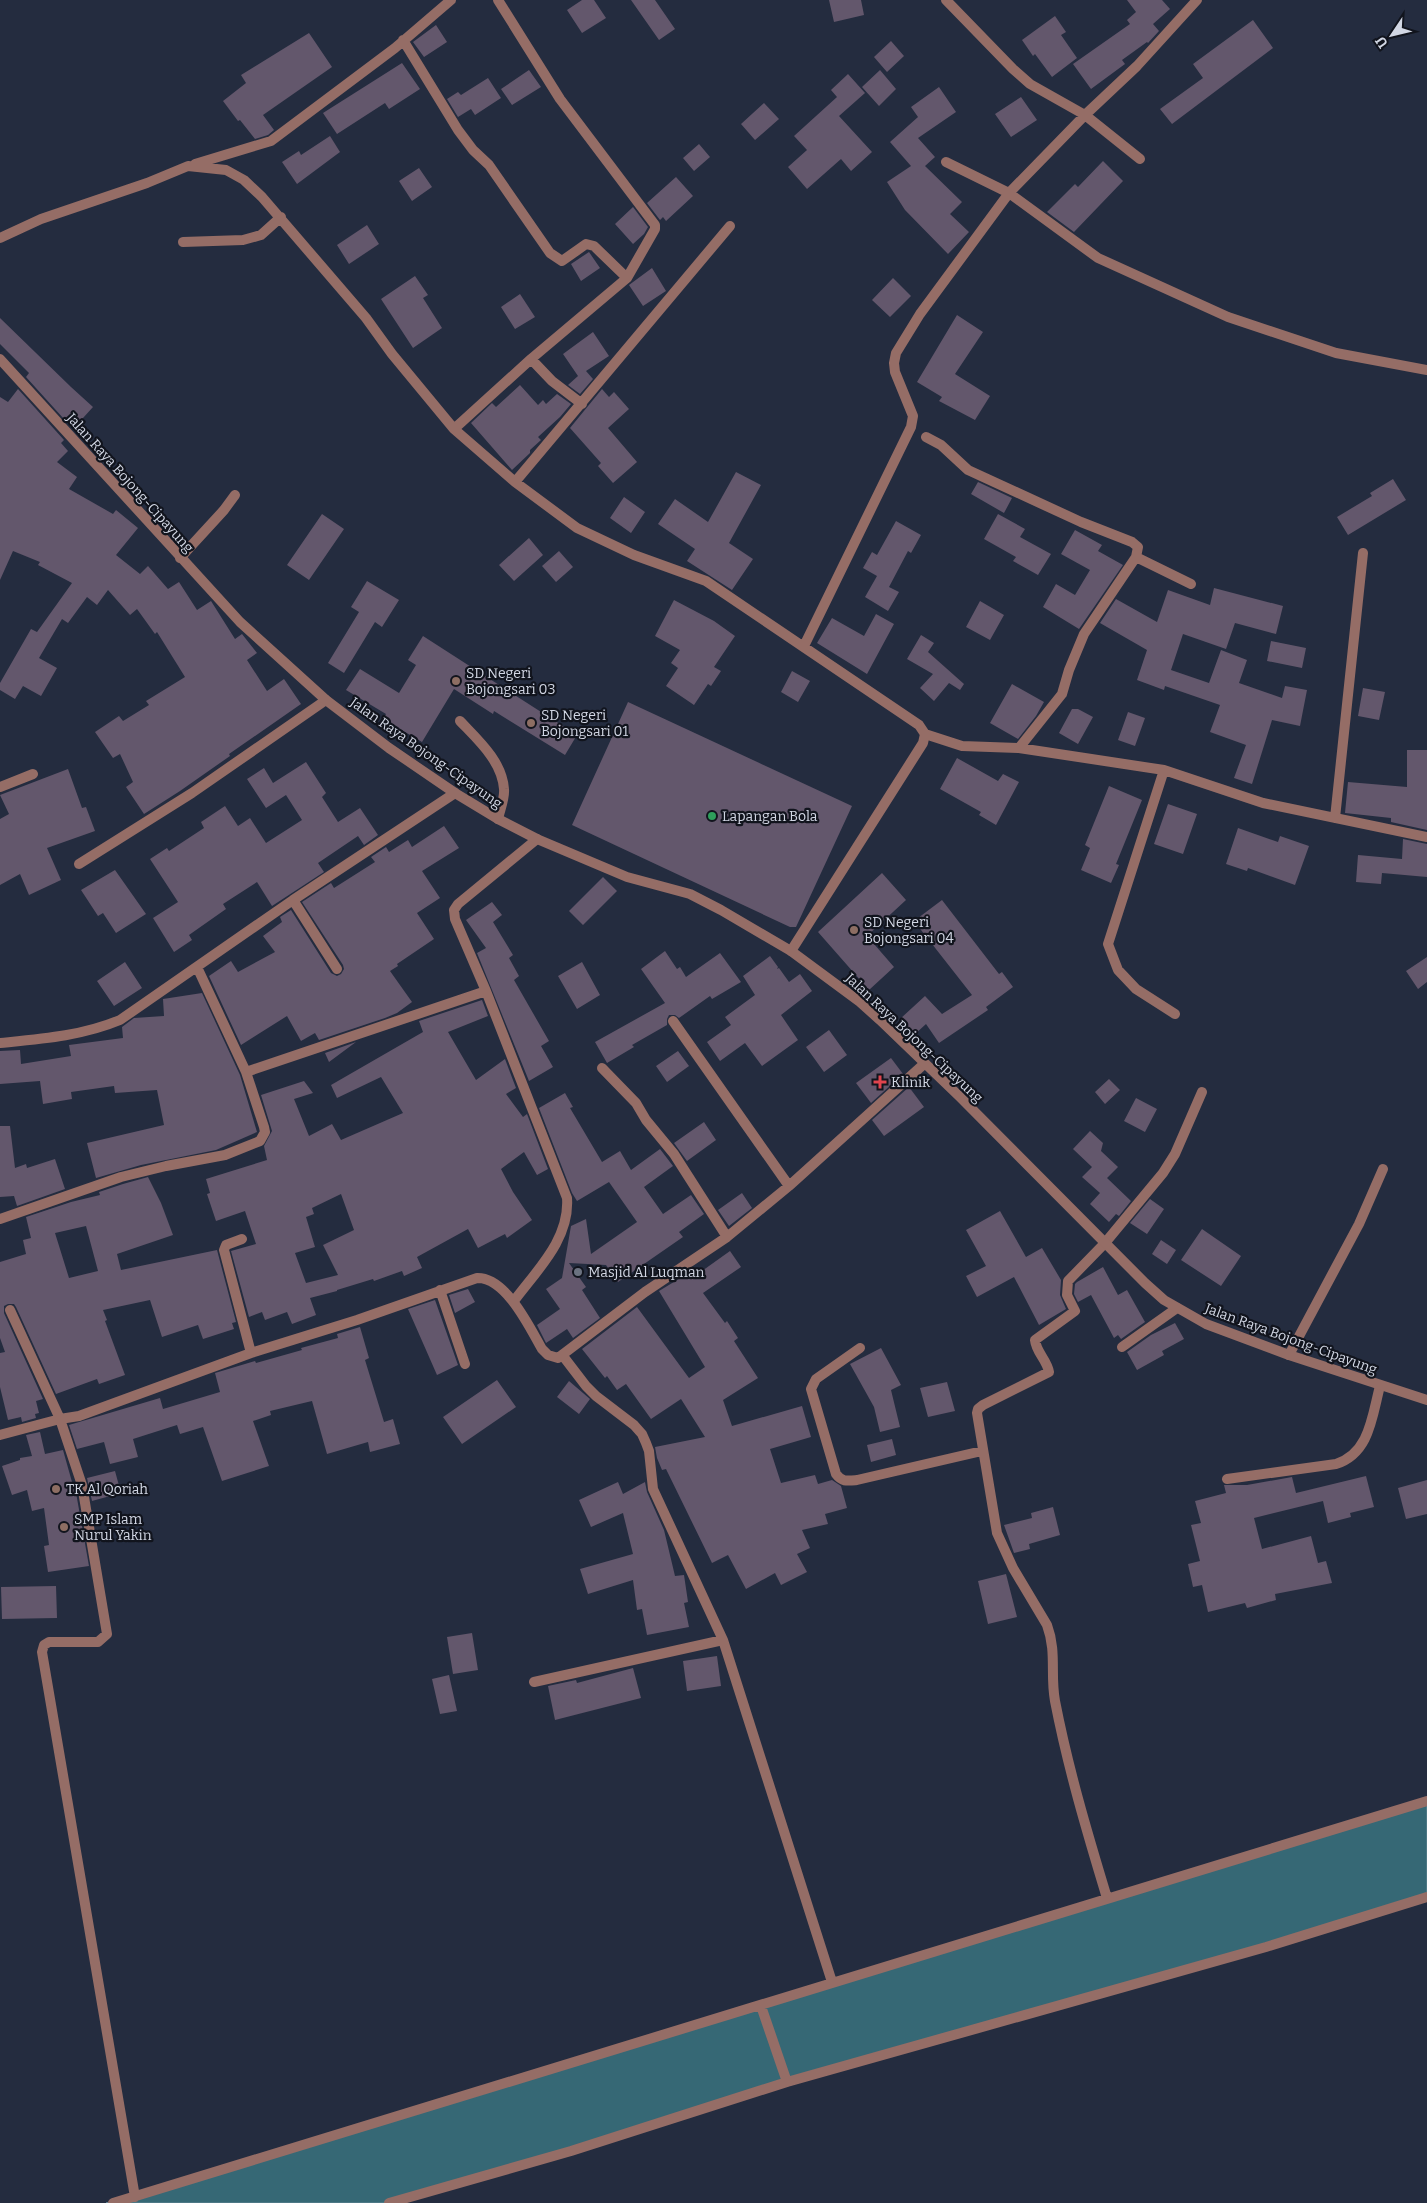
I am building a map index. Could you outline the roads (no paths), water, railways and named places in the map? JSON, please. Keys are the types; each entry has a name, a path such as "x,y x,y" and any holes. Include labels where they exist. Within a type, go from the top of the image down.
{"street":[{"path":"0,238 41,219 147,183 188,166 271,141 403,40 451,0"},
{"path":"454,429 531,359 627,278 652,234 655,225 560,99 498,0"},
{"path":"946,0 1030,84 1084,115 1140,159"},
{"path":"804,646 911,427 913,416 895,372 896,353 920,314 1009,193 1084,115 1137,66 1197,0"},
{"path":"403,40 458,130 473,150 489,165 550,253 562,261 586,244 594,246 627,278"},
{"path":"946,162 1009,193 1098,258 1228,317 1336,353 1427,370"},
{"path":"188,166 226,170 244,180 281,217 366,318 392,354 454,429 515,482 577,528 634,554 706,581 919,725 925,734 962,746 1019,748 1164,770 1263,803 1427,837"},
{"path":"183,242 243,240 261,235 281,217"},
{"path":"515,482 730,226"},
{"name":"Jalan Raya Bojong-Cipayung","path":"0,359 240,622 326,700 390,748 455,793 498,819 537,839 627,877 690,894 791,951 860,1002 1145,1283 1177,1308 1206,1324 1289,1355 1354,1375 1426,1403"},
{"path":"531,359 552,381 582,404"},
{"path":"926,437 942,444 968,470 1081,522 1132,542 1138,547 1136,557 1084,634 1069,670 1062,694 1019,748"},
{"path":"180,558 224,510 235,495"},
{"path":"1335,818 1363,553"},
{"path":"1136,557 1191,584"},
{"path":"80,864 192,793 326,700"},
{"path":"460,721 487,750 501,772 505,790 498,819"},
{"path":"791,951 923,743 925,734"},
{"path":"1164,770 1108,944 1118,970 1136,990 1175,1014"},
{"path":"0,787 33,774"},
{"path":"0,1043 55,1038 105,1026 120,1020 293,900 455,793"},
{"path":"514,1301 554,1248 568,1213 567,1198 486,991 455,919 454,910 458,904 537,839"},
{"path":"293,900 337,969"},
{"path":"0,1219 121,1177 225,1155 256,1144 265,1132 246,1072 198,967"},
{"path":"246,1072 486,991"},
{"path":"672,1021 789,1186"},
{"path":"0,1436 60,1419 79,1416 252,1352 348,1323 440,1290 483,1278 493,1283 514,1301 548,1355 558,1358 563,1356 645,1292 727,1237 789,1186 924,1064"},
{"path":"602,1068 636,1103 646,1120 674,1154 727,1237"},
{"path":"1107,1898 1081,1813 1055,1698 1052,1676 1054,1652 1052,1638 1047,1625 1003,1550 993,1519 977,1418 978,1409 1049,1372 1035,1340 1075,1311 1067,1295 1068,1282 1105,1243 1171,1160 1202,1092"},
{"path":"1289,1355 1359,1224 1383,1169"},
{"path":"242,1239 226,1245 224,1250 252,1352"},
{"path":"440,1290 466,1364"},
{"path":"1122,1348 1177,1308"},
{"path":"10,1310 60,1419 82,1485 107,1634 98,1642 49,1642 44,1646 42,1652 135,2197"},
{"path":"860,1348 816,1379 811,1389 836,1474 840,1478 849,1481 857,1480 982,1451"},
{"path":"563,1356 596,1396 634,1425 642,1434 649,1452 653,1490 723,1640 832,1982"},
{"path":"1226,1479 1346,1461 1355,1455 1366,1437 1380,1386"},
{"path":"534,1682 723,1640"},
{"path":"113,2203 1427,1801"},
{"path":"389,2203 571,2151 785,2077 1266,1947 1427,1897"},
{"path":"761,2006 785,2077"}],"place":[{"name":"SD Negeri Bojongsari 03","path":"456,681"},
{"name":"SD Negeri Bojongsari 01","path":"531,723"},
{"name":"Lapangan Bola","path":"712,816"},
{"name":"SD Negeri Bojongsari 04","path":"854,930"},
{"name":"Klinik","path":"880,1082"},
{"name":"Masjid Al Luqman","path":"578,1272"},
{"name":"TK Al Qoriah","path":"56,1489"},
{"name":"SMP Islam Nurul Yakin","path":"64,1527"}]}
